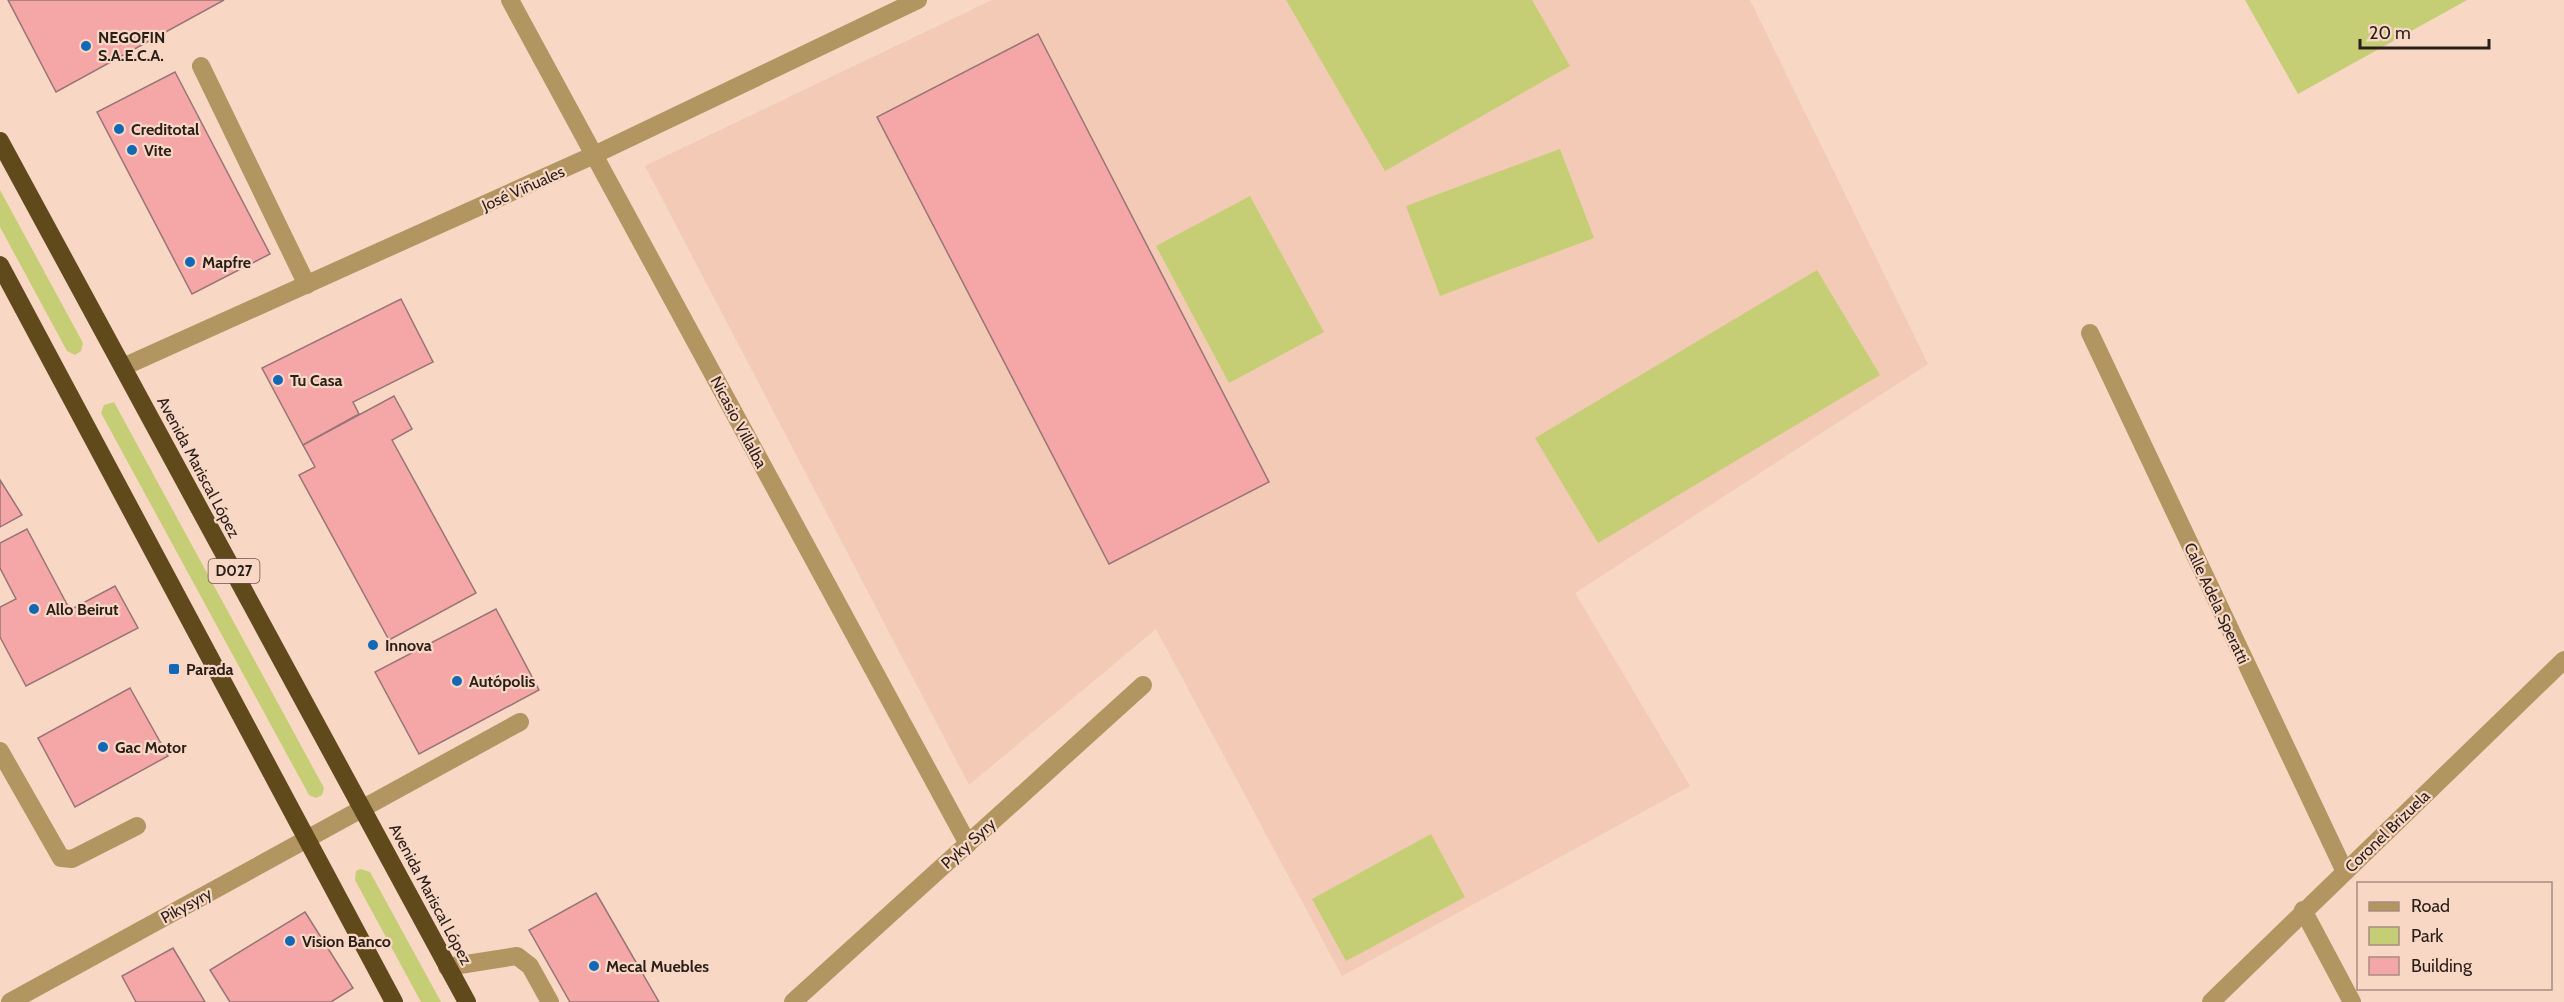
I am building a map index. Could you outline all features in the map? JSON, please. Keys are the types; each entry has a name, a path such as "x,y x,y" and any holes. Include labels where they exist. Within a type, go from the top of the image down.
{"highway":[{"name":"Avenida Mariscal López","path":"0,141 467,1002"},
{"path":"0,266 394,1002"}],"street":[{"name":"Nicasio Villalba","path":"510,0 968,844"},
{"name":"José Viñuales","path":"123,367 594,156 918,0"},
{"path":"201,66 307,285"},
{"name":"Calle Adela Speratti","path":"2090,333 2345,872"},
{"name":"Coronel Brizuela","path":"2211,1002 2303,910 2564,660"},
{"name":"Pyky Syry","path":"793,1002 1143,685"},
{"name":"Pikysyry","path":"10,1002 520,722"},
{"path":"0,751 61,858 72,859 137,826"},
{"path":"2303,910 2352,1002"},
{"path":"447,967 518,956 530,966 550,1002"}],"shaded area":[{"path":"992,0 1750,0 1928,364 1575,593 1690,786 1342,976 1156,629 969,785 645,166"}],"green space":[{"path":"1286,0 1532,0 1570,66 1385,171"},
{"path":"2245,0 2467,0 2298,94"},
{"path":"1560,149 1594,238 1440,296 1406,206"},
{"path":"0,190 83,343 81,351 75,355 67,351 0,227"},
{"path":"1250,196 1324,332 1229,383 1156,246"},
{"path":"1817,270 1880,375 1598,543 1535,438"},
{"path":"114,402 324,788 322,795 316,798 309,795 101,413 104,405"},
{"path":"1431,834 1465,897 1346,961 1312,899"},
{"path":"361,869 370,872 441,1002 421,1002 355,880 356,871"}],"building":[{"name":"NEGOFIN S.A.E.C.A.","path":"8,0 224,0 56,92"},
{"path":"1038,34 1269,482 1109,564 877,117"},
{"path":"175,72 270,254 192,294 97,112"},
{"path":"401,299 433,362 353,402 359,414 303,445 262,368"},
{"path":"394,396 412,429 392,440 476,593 389,640 299,475 315,467 303,445"},
{"path":"0,480 22,515 0,527"},
{"name":"Allo Beirut","path":"27,529 70,610 115,586 138,628 26,686 0,637 0,607 16,599 0,568 0,543"},
{"name":"Autópolis","path":"496,609 539,690 419,754 375,672"},
{"name":"Gac Motor","path":"130,688 168,756 75,807 38,738"},
{"name":"Mecal Muebles","path":"596,893 659,1002 570,1002 529,930"},
{"name":"Vision Banco","path":"305,912 353,988 331,1002 230,1002 210,970"},
{"path":"173,948 205,1002 136,1002 122,976"}],"place":[{"name":"NEGOFIN S.A.E.C.A.","path":"86,46"},
{"name":"Creditotal","path":"119,129"},
{"name":"Vite","path":"132,150"},
{"name":"Mapfre","path":"190,262"},
{"name":"Tu Casa","path":"278,380"},
{"name":"Allo Beirut","path":"34,609"},
{"name":"Innova","path":"373,645"},
{"name":"Parada","path":"174,669"},
{"name":"Autópolis","path":"457,681"},
{"name":"Gac Motor","path":"103,747"},
{"name":"Vision Banco","path":"290,941"},
{"name":"Mecal Muebles","path":"594,966"}]}
